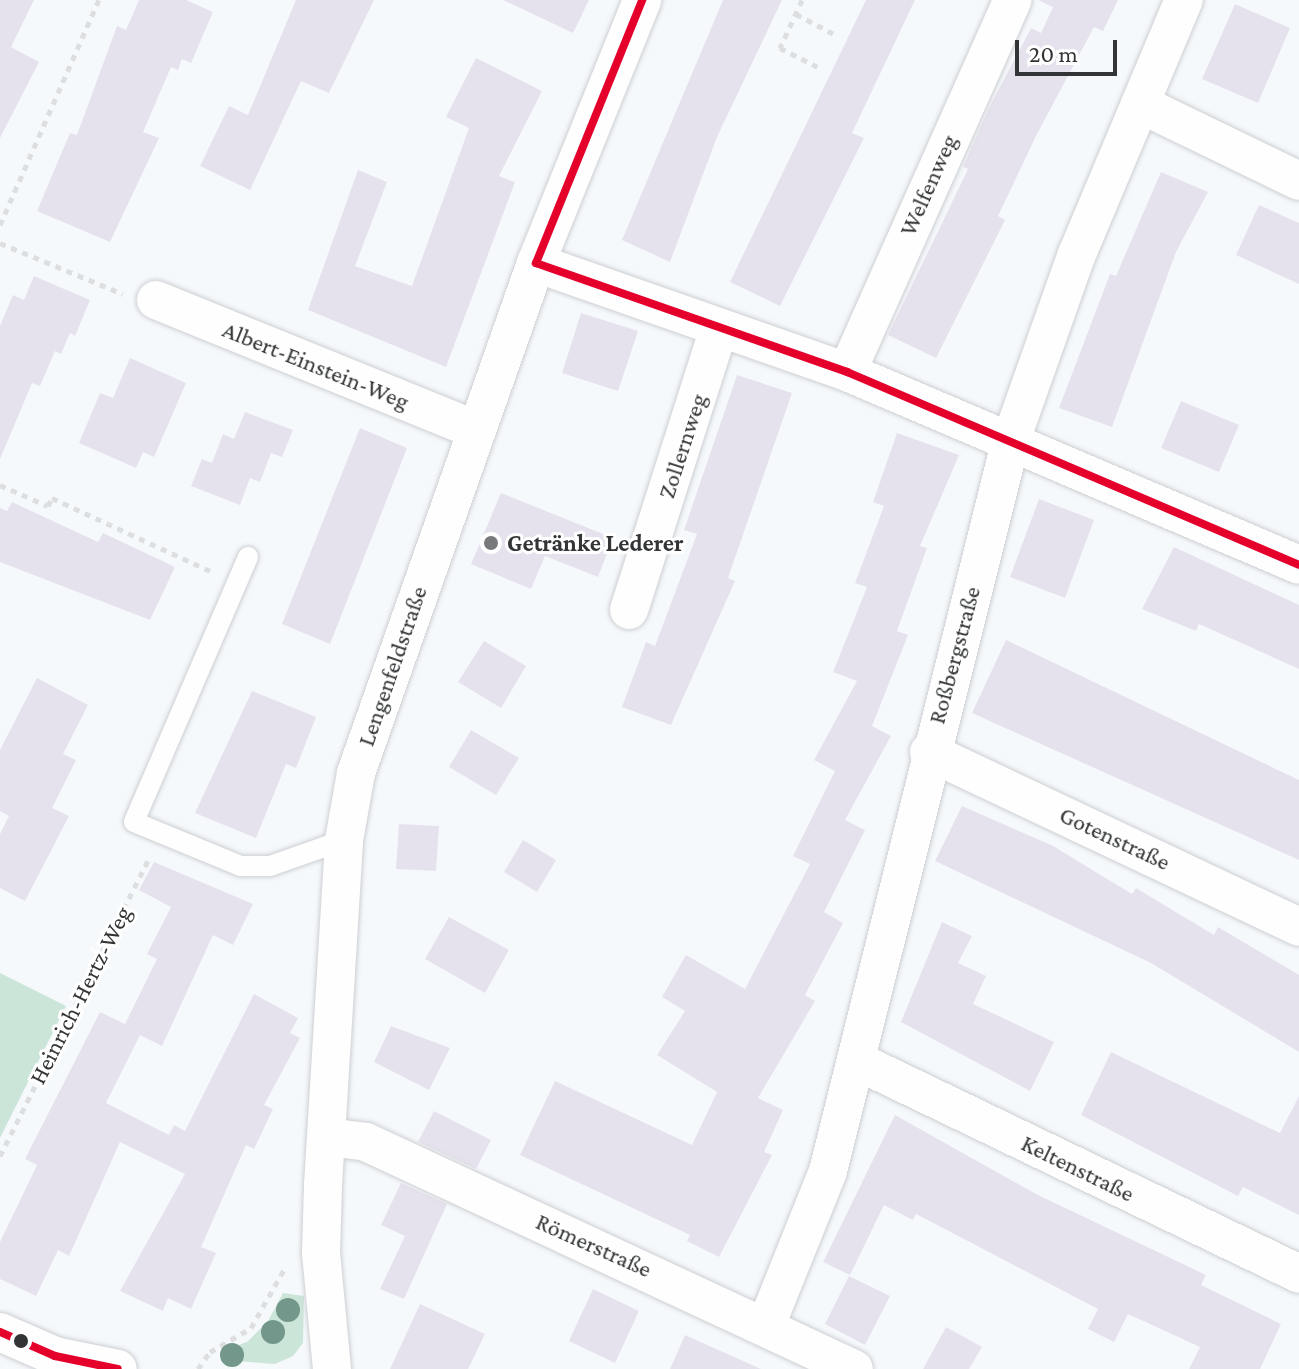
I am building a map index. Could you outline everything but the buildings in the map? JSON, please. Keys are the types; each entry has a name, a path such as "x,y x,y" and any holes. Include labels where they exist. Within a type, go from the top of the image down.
{"street":[{"name":"Lengenfeldstraße","path":"332,1369 321,1253 344,840 373,710 536,263 642,0"},
{"name":"Welfenweg","path":"847,372 1013,0"},
{"name":"Roßbergstraße","path":"767,1323 828,1171 857,1061 929,752 1011,440 1140,104 1184,0"},
{"path":"1140,104 1299,181"},
{"path":"536,263 847,372 1299,565"},
{"name":"Albert-Einstein-Weg","path":"156,300 476,430"},
{"name":"Zollernweg","path":"629,610 719,328"},
{"name":"Gotenstraße","path":"929,752 1299,927"},
{"name":"Keltenstraße","path":"857,1061 1299,1274"},
{"name":"Römerstraße","path":"327,1137 366,1142 767,1323 854,1369"},
{"path":"0,1332 99,1368"}],"lane":[{"path":"248,557 134,822 241,866 270,866 344,840"}],"path":[{"path":"0,222 99,0"},
{"path":"802,0 780,48 822,69"},
{"path":"796,14 836,35"},
{"path":"0,243 127,296 156,300"},
{"path":"0,485 48,506 52,498 237,583"},
{"name":"Heinrich-Hertz-Weg","path":"0,1156 161,833"},
{"path":"198,1369 210,1352 251,1328 272,1302 286,1258"}],"green space":[{"path":"0,973 66,1006 0,1138"},
{"path":"283,1293 304,1296 303,1343 293,1356 275,1364 222,1360 222,1351 247,1342 268,1321"}],"transit line":[{"path":"536,263 642,0"},
{"path":"536,263 847,372 1299,565"},
{"path":"0,1332 55,1356 118,1369"}],"place":[{"name":"Getränke Lederer","path":"491,543"}]}
